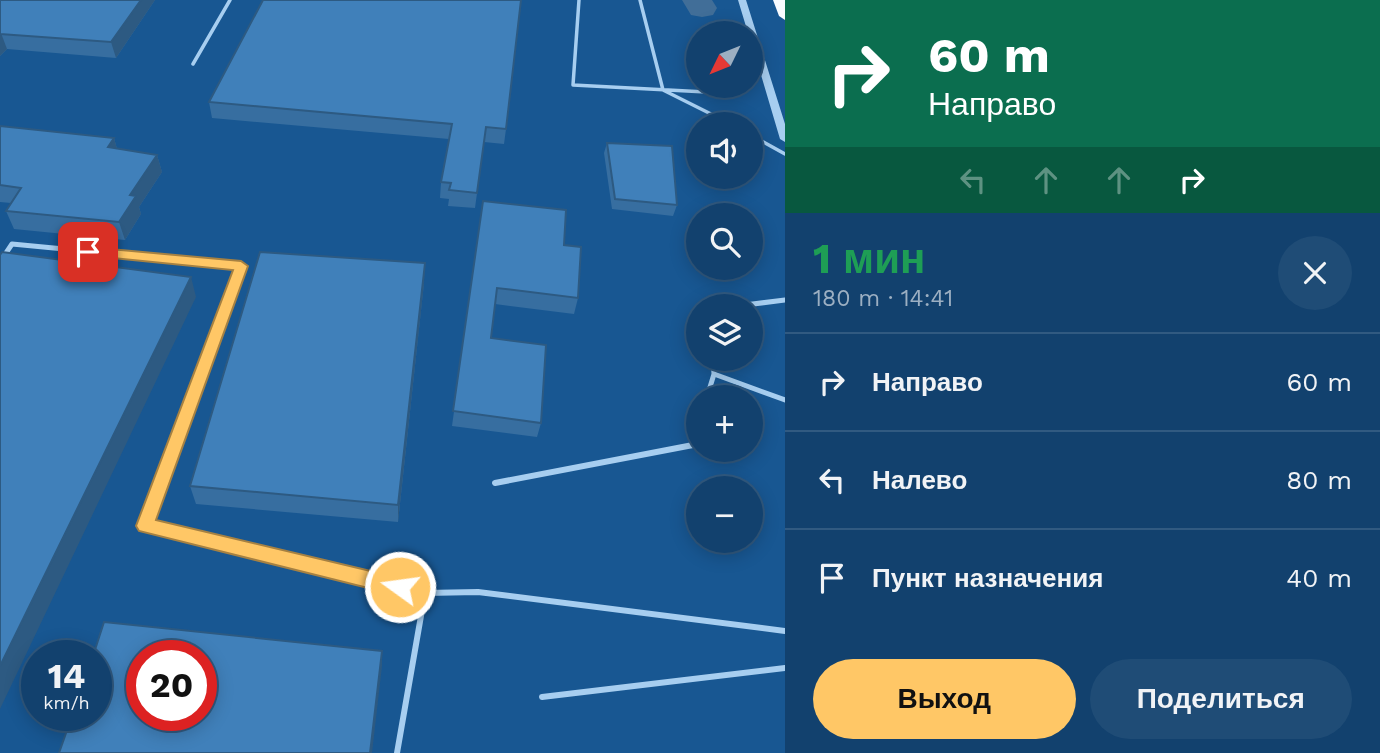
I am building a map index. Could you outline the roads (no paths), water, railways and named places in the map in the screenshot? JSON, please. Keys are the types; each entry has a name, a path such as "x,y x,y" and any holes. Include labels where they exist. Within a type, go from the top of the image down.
{"highway":[{"path":"779,0 785,16"}],"street":[{"path":"742,0 748,21"},
{"path":"763,71 785,139"}],"lane":[{"path":"193,64 230,0"},
{"path":"579,0 573,85 686,91"},
{"path":"640,0 663,90 707,112"},
{"path":"763,142 785,154"},
{"path":"0,262 12,244 241,266 145,526 425,593 478,592 785,631"},
{"path":"763,303 785,300"},
{"path":"711,385 714,371"},
{"path":"714,374 785,400"},
{"path":"495,483 686,446"},
{"path":"397,753 425,593"},
{"path":"542,697 785,668"}],"waterway":[{"path":"697,0 702,8"}]}
